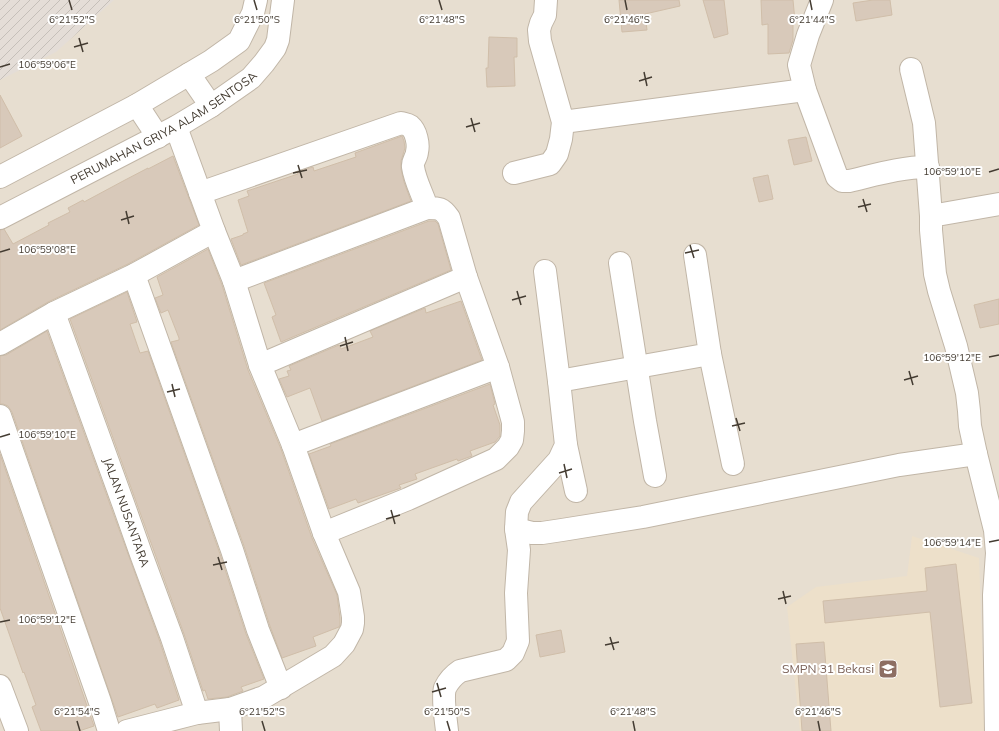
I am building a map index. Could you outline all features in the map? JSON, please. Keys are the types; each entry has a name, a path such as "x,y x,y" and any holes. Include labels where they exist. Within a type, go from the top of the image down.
{"street":[{"path":"0,177 137,105 211,61 239,41 253,13 256,0"},
{"name":"PERUMAHAN GRIYA ALAM SENTOSA","path":"0,218 167,132 211,106 251,78 275,48 278,40 284,0"},
{"path":"514,173 550,164 557,154 561,139 563,122 540,41 539,30 545,15 546,0"},
{"path":"822,0 808,35 799,65 805,90 837,177 842,181 849,181 897,170 928,167"},
{"path":"911,69 924,123 935,274 956,346 976,454 997,529 994,595 996,731"},
{"path":"189,74 211,106"},
{"path":"563,122 805,90"},
{"path":"127,731 197,713 230,708 264,697 333,656 344,644 352,629 353,617 349,592 324,533 293,445 260,365 234,281 200,193 167,132 137,105"},
{"path":"200,193 401,123 408,124 414,131 417,141 417,152 413,166 427,208"},
{"path":"931,216 999,204"},
{"path":"234,281 427,208 436,208 444,211 449,218 466,277 498,367 513,422 512,440 496,459 324,533"},
{"path":"0,344 54,313 134,275 214,231"},
{"path":"695,255 710,354 733,464"},
{"path":"620,264 655,476"},
{"path":"544,272 559,380 566,445 576,491"},
{"path":"134,275 232,550 258,630 281,688"},
{"path":"260,365 466,277"},
{"name":"JALAN NUSANTARA","path":"54,313 197,713"},
{"path":"559,380 637,368 710,354"},
{"path":"293,445 498,367"},
{"path":"0,416 109,731"},
{"path":"447,731 444,696 445,689 454,676 460,671 506,660 513,654 518,641 516,594 519,550 516,529 517,512 521,502 559,460 566,445"},
{"path":"516,529 532,533 542,533 569,529 643,516 899,465 976,454"},
{"path":"0,686 17,731"},
{"path":"230,708 231,731"}],"shaded area":[{"path":"0,0 999,0 999,731 0,731"},
{"path":"0,0 114,0 56,52 0,80"},
{"name":"SMPN 31 Bekasi","path":"912,536 979,558 985,731 800,731 787,607 816,587 907,576"}],"building":[{"path":"619,0 679,0 680,6 645,14 647,30 622,32"},
{"path":"703,0 724,0 728,34 714,38"},
{"path":"761,0 793,0 795,21 793,21 793,40 789,53 768,54 768,24 762,25"},
{"path":"873,0 890,0 892,15 856,21 853,3"},
{"path":"489,37 517,38 517,57 514,57 515,86 487,87 486,68 488,68"},
{"path":"0,95 22,136 0,148"},
{"path":"402,136 405,148 401,161 401,169 411,201 241,265 231,239 248,232 238,200 249,196 247,191 298,174 297,172 313,167 314,171 356,157 355,153"},
{"path":"806,137 812,161 794,165 788,140"},
{"path":"173,156 199,225 128,264 48,302 0,330 0,230 4,229 13,244 70,212 68,208 83,200 84,202"},
{"path":"768,175 773,199 759,202 753,178"},
{"path":"429,221 435,221 438,224 451,270 281,342 272,317 276,315 264,283"},
{"path":"208,249 222,285 248,370 281,449 312,538 337,595 340,618 339,627 313,637 316,646 282,658 244,546 171,342 179,340 179,338 168,310 161,313 155,298 163,295 157,277"},
{"path":"127,292 137,322 130,324 140,353 148,351 220,554 246,634 264,679 241,687 243,691 227,697 208,699 205,690 203,691 184,634 70,319"},
{"path":"999,299 999,324 980,328 974,305"},
{"path":"461,301 482,360 322,421 310,388 287,397 279,379 289,376 287,371 291,370 289,366 339,345 341,349 373,337 370,331 425,308 426,313"},
{"path":"47,331 160,642 179,700 157,708 155,704 118,717 12,412 8,406 0,404 0,356 6,355"},
{"path":"490,384 495,404 493,405 500,425 500,436 495,442 470,451 472,456 458,461 457,459 415,474 417,479 399,485 401,488 358,503 356,499 329,509 309,454 331,446 330,444"},
{"path":"0,454 94,726 79,731 41,731 32,707 36,705 0,608"},
{"path":"956,564 972,703 940,707 930,612 825,623 823,601 927,591 925,568"},
{"path":"561,630 565,652 540,657 536,635"},
{"path":"824,642 831,731 802,731 796,644"}],"place":[{"name":"SMPN 31 Bekasi","path":"888,669"}]}
